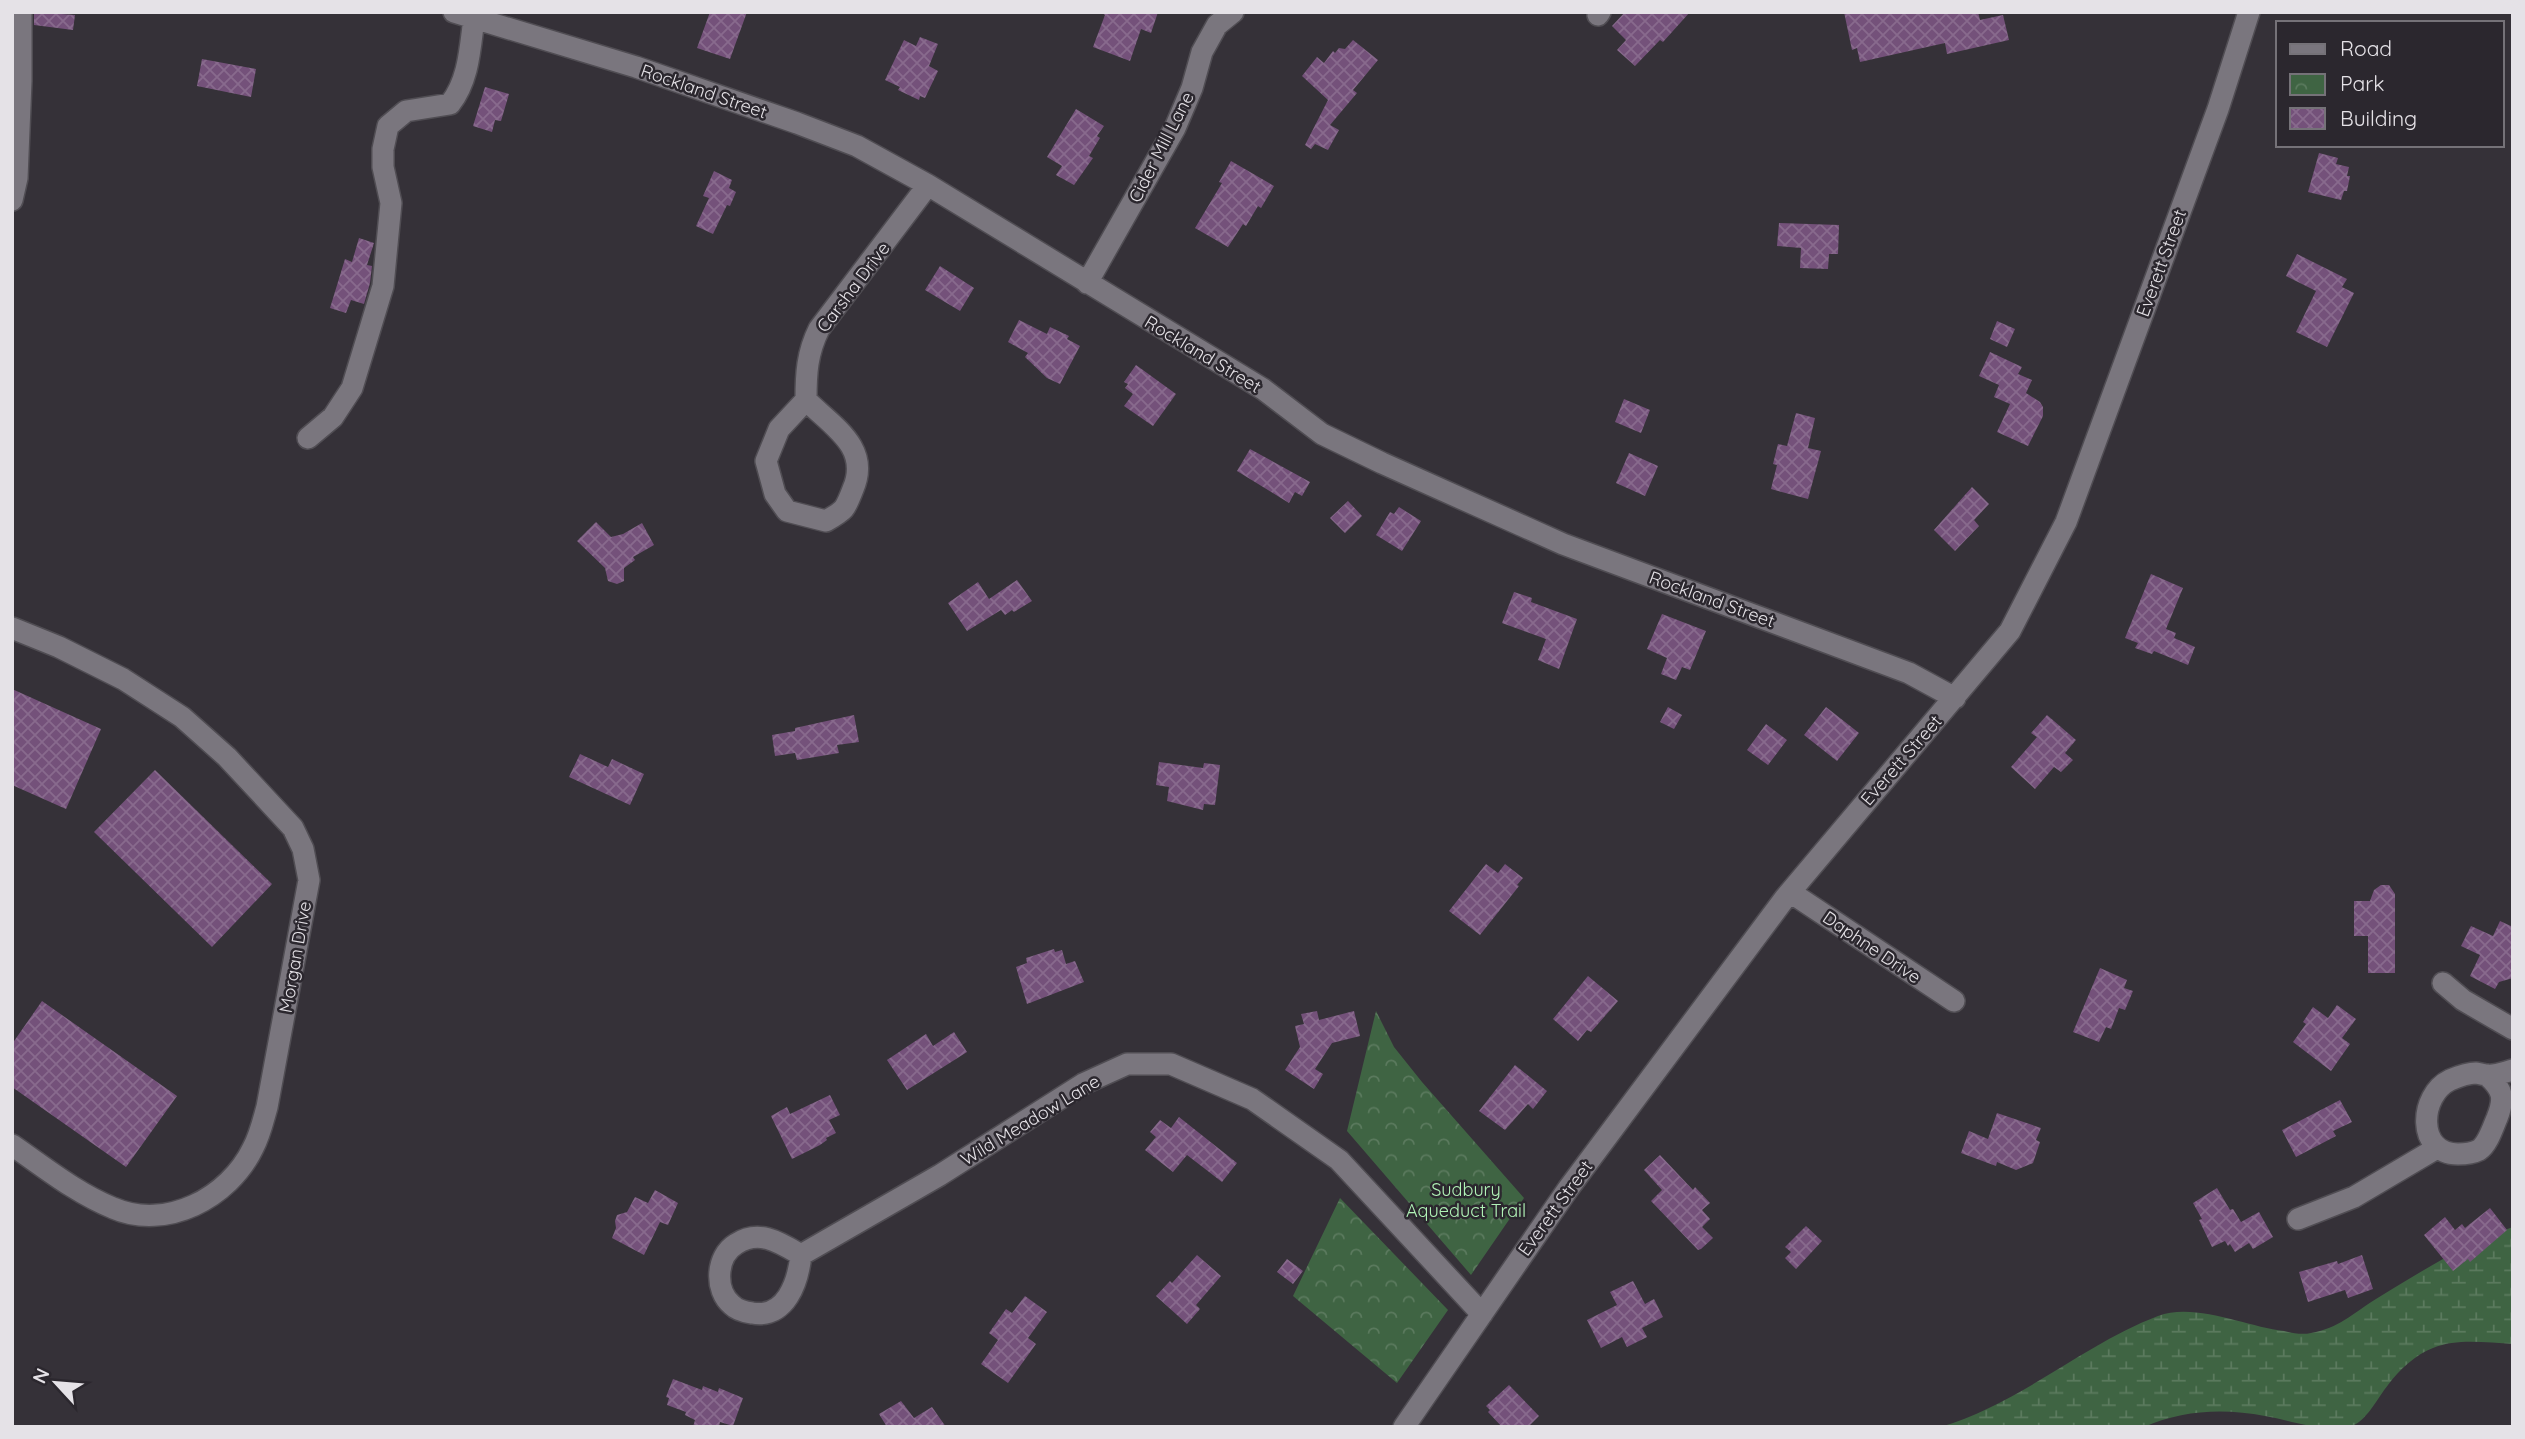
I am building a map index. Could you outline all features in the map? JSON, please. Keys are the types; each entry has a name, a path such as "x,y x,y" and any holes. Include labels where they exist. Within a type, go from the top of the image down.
{"street":[{"path":"12,200 17,178 21,12"},
{"name":"Cider Mill Lane","path":"1087,283 1175,128 1192,88 1202,52 1217,25 1233,12"},
{"name":"Everett Street","path":"1404,1427 1568,1189 1790,892 2010,631 2066,522 2218,108 2249,12"},
{"path":"309,438 333,417 352,388 383,286 391,203 383,167 383,149 388,126 406,111 450,104 459,93 465,79 478,16"},
{"name":"Rockland Street","path":"478,16 636,67 857,146 929,185 1263,389 1322,434 1563,544 1909,673 1955,698"},
{"name":"Carsha Drive","path":"806,400 810,348 819,330 929,185"},
{"path":"806,400 844,436 858,458 856,484 844,511 826,521 787,511 775,494 766,461 779,429 806,400"},
{"name":"Morgan Drive","path":"12,628 123,679 182,717 228,757 293,828 303,849 309,880 267,1107 259,1136 235,1175 216,1194 197,1205 171,1214 140,1215 116,1210 70,1185 12,1144"},
{"name":"Daphne Drive","path":"1790,892 1954,1002"},
{"path":"2443,983 2463,1000 2513,1029"},
{"name":"Wild Meadow Lane","path":"801,1255 940,1175 1083,1084 1126,1064 1171,1063 1252,1099 1339,1160 1482,1314"},
{"path":"2488,1076 2513,1070"},
{"path":"2476,1073 2488,1076 2500,1086 2503,1104 2486,1142 2478,1150 2465,1154 2450,1154 2437,1148 2425,1126 2436,1090 2449,1081 2476,1073"},
{"path":"2298,1219 2354,1197 2437,1148"}],"green space":[{"name":"Sudbury Aqueduct Trail","path":"1376,1011 1394,1047 1524,1198 1471,1275 1347,1131"},
{"name":"Sudbury Aqueduct Trail","path":"1340,1198 1448,1310 1397,1383 1293,1296"},
{"path":"2513,1227 2513,1344 2462,1342 2427,1351 2403,1368 2355,1425 2338,1428 2317,1427 2250,1413 2219,1411 2173,1417 2144,1427 1940,1427 1997,1404 2130,1328 2173,1312 2204,1314 2301,1334 2330,1328 2443,1259 2477,1241"}],"building":[{"path":"34,12 75,15 73,30 34,25"},
{"path":"710,12 747,12 730,59 697,48"},
{"path":"1101,12 1158,12 1151,33 1141,29 1130,61 1093,47 1105,15"},
{"path":"1625,12 1690,12 1663,42 1660,40 1635,66 1617,50 1626,40 1612,26"},
{"path":"1844,12 1978,12 1980,20 2003,15 2009,40 1947,54 1945,43 1860,62 1857,48 1852,50"},
{"path":"920,37 938,44 929,66 938,71 925,98 920,96 919,100 885,80 904,40 916,46"},
{"path":"1353,40 1378,60 1353,90 1357,93 1330,125 1339,130 1328,150 1315,144 1311,149 1305,145 1328,100 1302,76 1317,57 1324,63 1333,51 1335,53 1339,48 1345,49"},
{"path":"202,59 256,69 251,97 197,86"},
{"path":"485,87 509,94 501,121 495,120 492,132 473,126"},
{"path":"1076,109 1104,126 1089,156 1093,158 1074,185 1056,175 1062,166 1047,157"},
{"path":"2319,153 2338,158 2336,164 2349,167 2347,191 2344,191 2341,200 2308,192"},
{"path":"1231,161 1274,186 1261,208 1258,206 1246,226 1243,224 1228,247 1195,228 1222,183 1219,182"},
{"path":"714,171 732,180 729,188 736,192 713,234 696,226 709,198 703,196"},
{"path":"1779,223 1839,225 1838,254 1829,254 1828,269 1800,268 1801,248 1777,246"},
{"path":"359,238 374,243 367,265 372,266 370,283 364,304 351,300 346,313 330,308 345,259 352,262"},
{"path":"2297,254 2347,279 2342,287 2354,293 2327,347 2296,332 2316,291 2286,276"},
{"path":"940,266 974,288 960,311 925,290"},
{"path":"1019,320 1047,334 1050,327 1069,336 1067,339 1080,346 1060,384 1047,378 1025,357 1028,353 1008,342"},
{"path":"1997,321 2015,329 2007,347 1990,339"},
{"path":"1990,352 2022,367 2018,374 2032,380 2026,393 2043,407 2043,416 2028,446 1997,432 2010,404 1994,397 1999,385 1979,376"},
{"path":"1136,365 1176,394 1153,426 1124,406 1133,394 1125,388 1128,384 1124,382"},
{"path":"1624,399 1650,410 1641,433 1615,422"},
{"path":"1796,413 1815,418 1808,448 1821,451 1808,499 1771,489 1777,465 1773,464 1778,444 1787,446"},
{"path":"1250,449 1310,482 1302,496 1295,492 1289,503 1237,471"},
{"path":"1629,453 1658,466 1645,496 1616,483"},
{"path":"1972,487 1989,504 1974,520 1979,526 1955,551 1934,530"},
{"path":"1348,501 1362,516 1345,533 1330,518"},
{"path":"1399,507 1421,521 1402,551 1376,535 1390,512 1394,514"},
{"path":"596,522 611,537 623,534 642,523 654,545 633,557 635,560 624,568 624,581 617,584 608,581 605,568 577,541"},
{"path":"2151,574 2183,588 2166,629 2176,633 2174,638 2195,647 2188,665 2154,651 2152,654 2135,648 2138,643 2125,638"},
{"path":"1017,580 1032,601 1005,615 1001,610 967,631 948,603 978,582 989,599"},
{"path":"1514,592 1532,598 1531,602 1577,619 1559,669 1538,660 1546,639 1502,623"},
{"path":"1662,614 1706,631 1690,670 1682,667 1676,680 1661,674 1667,658 1647,649"},
{"path":"12,689 101,729 66,809 12,785"},
{"path":"1668,707 1682,715 1674,729 1660,722"},
{"path":"1826,707 1859,733 1837,761 1804,735"},
{"path":"854,715 859,742 837,745 839,753 797,760 795,753 775,756 772,735"},
{"path":"2047,715 2076,740 2065,753 2073,760 2061,772 2054,767 2035,789 2011,767 2037,737 2031,733"},
{"path":"1766,724 1787,740 1768,765 1747,750"},
{"path":"580,754 608,767 612,759 644,774 630,805 569,777"},
{"path":"1159,762 1203,768 1204,763 1220,765 1215,805 1204,804 1203,810 1167,801 1169,787 1156,785"},
{"path":"155,770 272,884 212,947 94,832"},
{"path":"1486,864 1498,873 1505,864 1523,878 1480,935 1449,911"},
{"path":"2381,885 2389,885 2395,894 2395,973 2368,973 2368,936 2354,936 2354,901 2370,901 2374,890"},
{"path":"2500,921 2513,927 2513,978 2499,982 2495,989 2470,976 2480,955 2461,946 2471,926 2493,936"},
{"path":"1054,949 1055,952 1062,950 1066,964 1075,961 1084,982 1027,1004 1016,967 1027,963 1026,958"},
{"path":"2100,968 2127,980 2124,988 2133,991 2125,1010 2119,1008 2111,1029 2106,1027 2099,1042 2073,1032"},
{"path":"1588,976 1618,1001 1591,1032 1587,1030 1578,1041 1553,1019"},
{"path":"42,1001 177,1096 126,1167 12,1087 12,1044"},
{"path":"2337,1005 2356,1019 2342,1038 2350,1044 2331,1071 2293,1042 2306,1024 2303,1022 2313,1007 2328,1018"},
{"path":"1317,1011 1319,1020 1354,1011 1360,1036 1332,1043 1315,1069 1323,1074 1314,1089 1285,1070 1300,1047 1295,1026 1304,1024 1301,1014"},
{"path":"954,1032 967,1052 907,1090 887,1060 926,1034 933,1046"},
{"path":"1515,1065 1547,1091 1533,1109 1528,1104 1505,1130 1479,1111"},
{"path":"830,1095 840,1115 829,1120 836,1133 820,1145 792,1159 771,1116 787,1107 790,1114"},
{"path":"2340,1100 2352,1122 2333,1131 2336,1136 2296,1157 2282,1130"},
{"path":"1997,1113 2041,1128 2036,1140 2040,1142 2033,1163 2016,1170 1961,1153 1969,1131 1988,1139"},
{"path":"1179,1117 1237,1163 1222,1182 1187,1155 1173,1172 1145,1150 1156,1137 1150,1132 1160,1120 1171,1128"},
{"path":"1660,1155 1693,1190 1695,1187 1710,1203 1702,1210 1710,1219 1702,1227 1713,1238 1701,1249 1698,1250 1651,1201 1662,1190 1644,1170"},
{"path":"2217,1188 2241,1222 2259,1212 2273,1237 2253,1249 2249,1243 2235,1252 2225,1241 2212,1247 2193,1203"},
{"path":"655,1190 678,1203 668,1225 660,1222 644,1255 612,1238 617,1215 627,1212 635,1197 648,1203"},
{"path":"2490,1208 2507,1230 2470,1262 2468,1259 2453,1271 2424,1235 2445,1217 2455,1230 2462,1224 2465,1228"},
{"path":"1806,1226 1822,1241 1796,1269 1785,1258 1791,1252 1785,1247"},
{"path":"1197,1255 1221,1276 1196,1305 1200,1309 1187,1324 1156,1296 1170,1281 1172,1283"},
{"path":"2362,1255 2373,1289 2348,1298 2345,1290 2308,1302 2299,1272 2337,1261 2338,1264"},
{"path":"1287,1259 1303,1271 1293,1284 1277,1272"},
{"path":"1633,1281 1645,1304 1654,1299 1663,1317 1642,1328 1647,1337 1627,1347 1622,1337 1601,1348 1587,1320 1617,1305 1610,1292"},
{"path":"1025,1296 1047,1312 1028,1338 1036,1344 1008,1383 981,1364 998,1340 989,1333 1006,1309 1012,1313"},
{"path":"673,1379 702,1390 703,1386 718,1392 719,1388 743,1398 733,1426 720,1422 719,1427 693,1427 695,1420 685,1415 686,1412 667,1405 669,1398 666,1397"},
{"path":"1509,1385 1539,1416 1528,1427 1502,1427 1488,1412 1490,1410 1486,1406"},
{"path":"901,1401 914,1418 932,1407 946,1427 887,1427 879,1414"}]}
